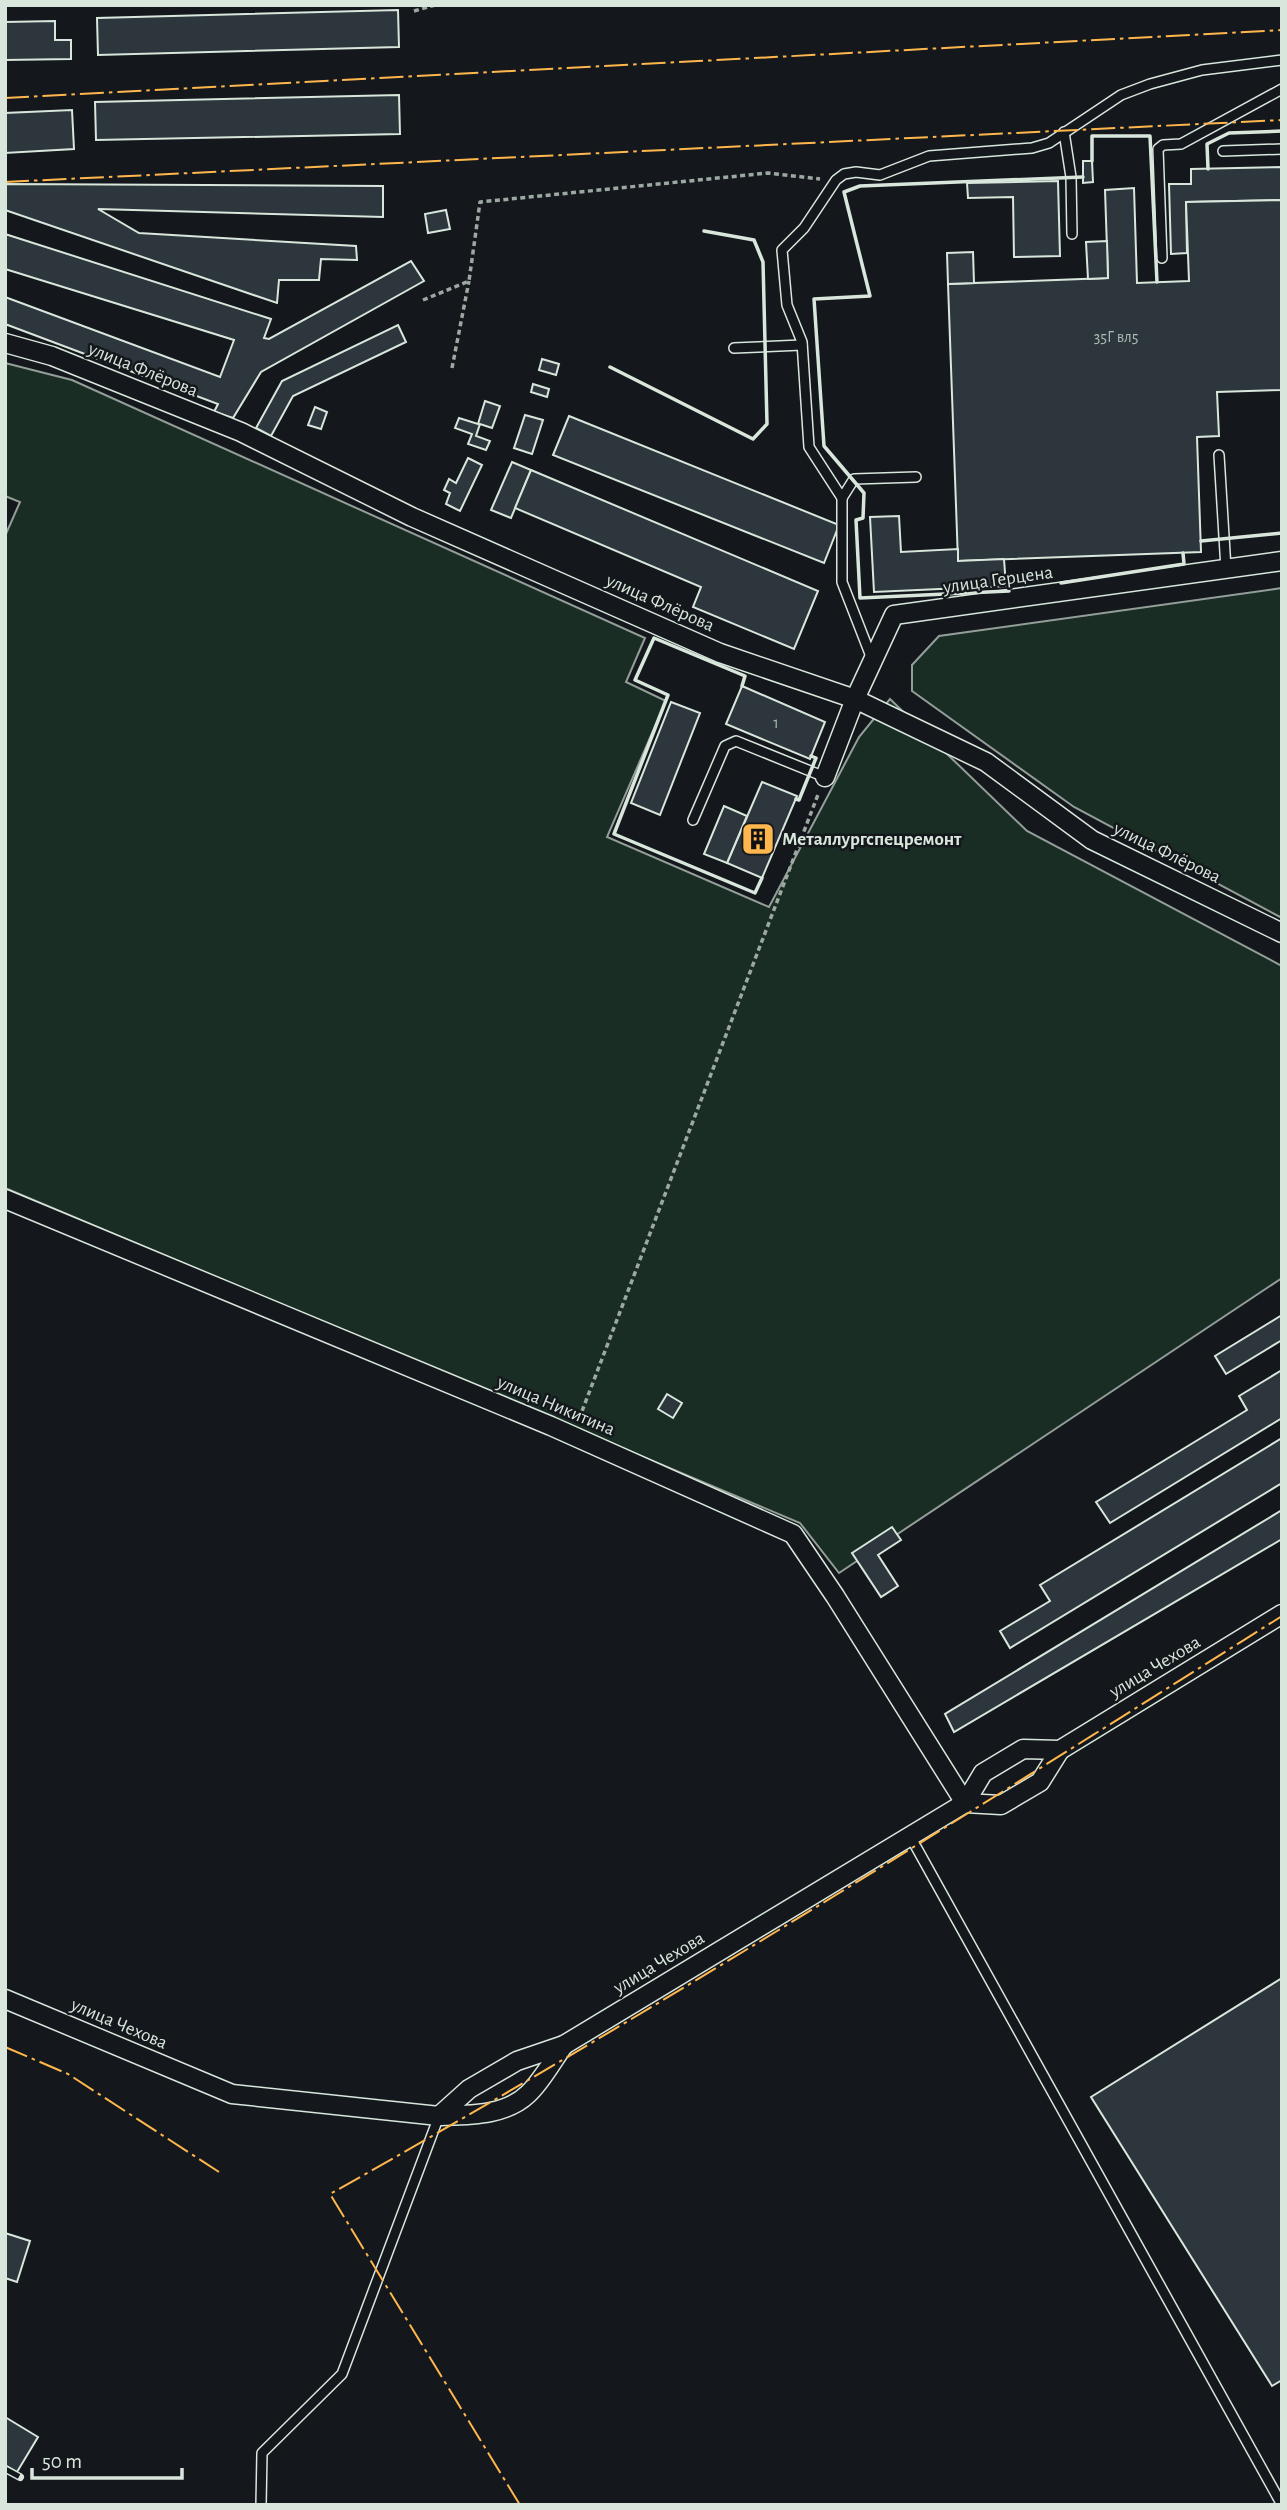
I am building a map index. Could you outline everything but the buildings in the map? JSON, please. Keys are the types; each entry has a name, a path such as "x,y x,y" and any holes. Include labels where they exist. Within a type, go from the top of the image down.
{"street":[{"name":"улица Флёрова","path":"5,343 52,356 241,432 412,517 720,653 855,699 986,762 1092,840 1282,933"},
{"name":"улица Герцена","path":"825,777 855,699 894,615 1282,561"},
{"name":"улица Никитина","path":"5,1199 573,1436 793,1534 965,1803"},
{"name":"улица Чехова","path":"5,1999 232,2094 439,2116 469,2089 517,2061 564,2045 965,1803 983,1773 1023,1749 1060,1750 1282,1614"},
{"path":"965,1803 1001,1805 1040,1782 1060,1750"},
{"path":"439,2116 479,2114 504,2108 528,2095 564,2045"}],"lane":[{"path":"842,498 809,447 802,345 787,305 782,250 804,228 836,180 844,174 856,172 880,175 929,156 1032,148 1049,143 1121,95 1150,84 1202,70 1282,60"},
{"path":"1162,258 1158,149 1163,145 1181,144 1282,89"},
{"path":"1065,132 1071,177 1072,234"},
{"path":"1223,151 1282,149"},
{"path":"734,348 802,345"},
{"path":"1219,455 1226,569"},
{"path":"873,661 842,582 842,498 854,479 916,477"},
{"path":"692,820 725,746 736,741 825,777"},
{"path":"910,1836 1282,2505"},
{"path":"261,2505 262,2452 342,2374 439,2116"}],"path":[{"path":"414,11 435,5"},
{"path":"452,369 469,281 480,202 768,173 836,180"},
{"path":"423,300 469,281"},
{"path":"573,1436 825,777"}],"green space":[{"path":"5,363 72,380 645,638 626,682 666,701 607,837 769,907 859,737 890,699 1027,831 1282,966 1282,1278 839,1573 800,1523 5,1188 5,536 20,502 5,496"},
{"path":"1282,588 1282,918 1074,807 912,691 912,665 939,636"}],"railway":[{"path":"5,2469 20,2477"}],"wall":[{"path":"1208,169 1207,144 1229,133 1282,131"},
{"path":"1092,161 1092,136 1150,136 1157,282"},
{"path":"1009,591 860,598 856,520 863,518 864,493 824,446 814,299 870,296 844,192 860,186 1083,177"},
{"path":"610,367 753,439 767,424 763,262 754,240 704,231"},
{"path":"1201,541 1282,533"},
{"path":"1061,583 1184,564 1183,553"},
{"path":"742,686 745,676 654,638 635,680 668,695 614,834 755,893 762,878"},
{"path":"796,799 799,800 816,758 811,756"}],"power":[{"path":"5,98 1282,30"},
{"path":"5,182 1282,120"},
{"path":"520,2505 330,2194 691,1983 1282,1616"},
{"path":"5,2047 68,2074 219,2172"}],"place":[{"name":"Металлургспецремонт","path":"758,839"}]}
